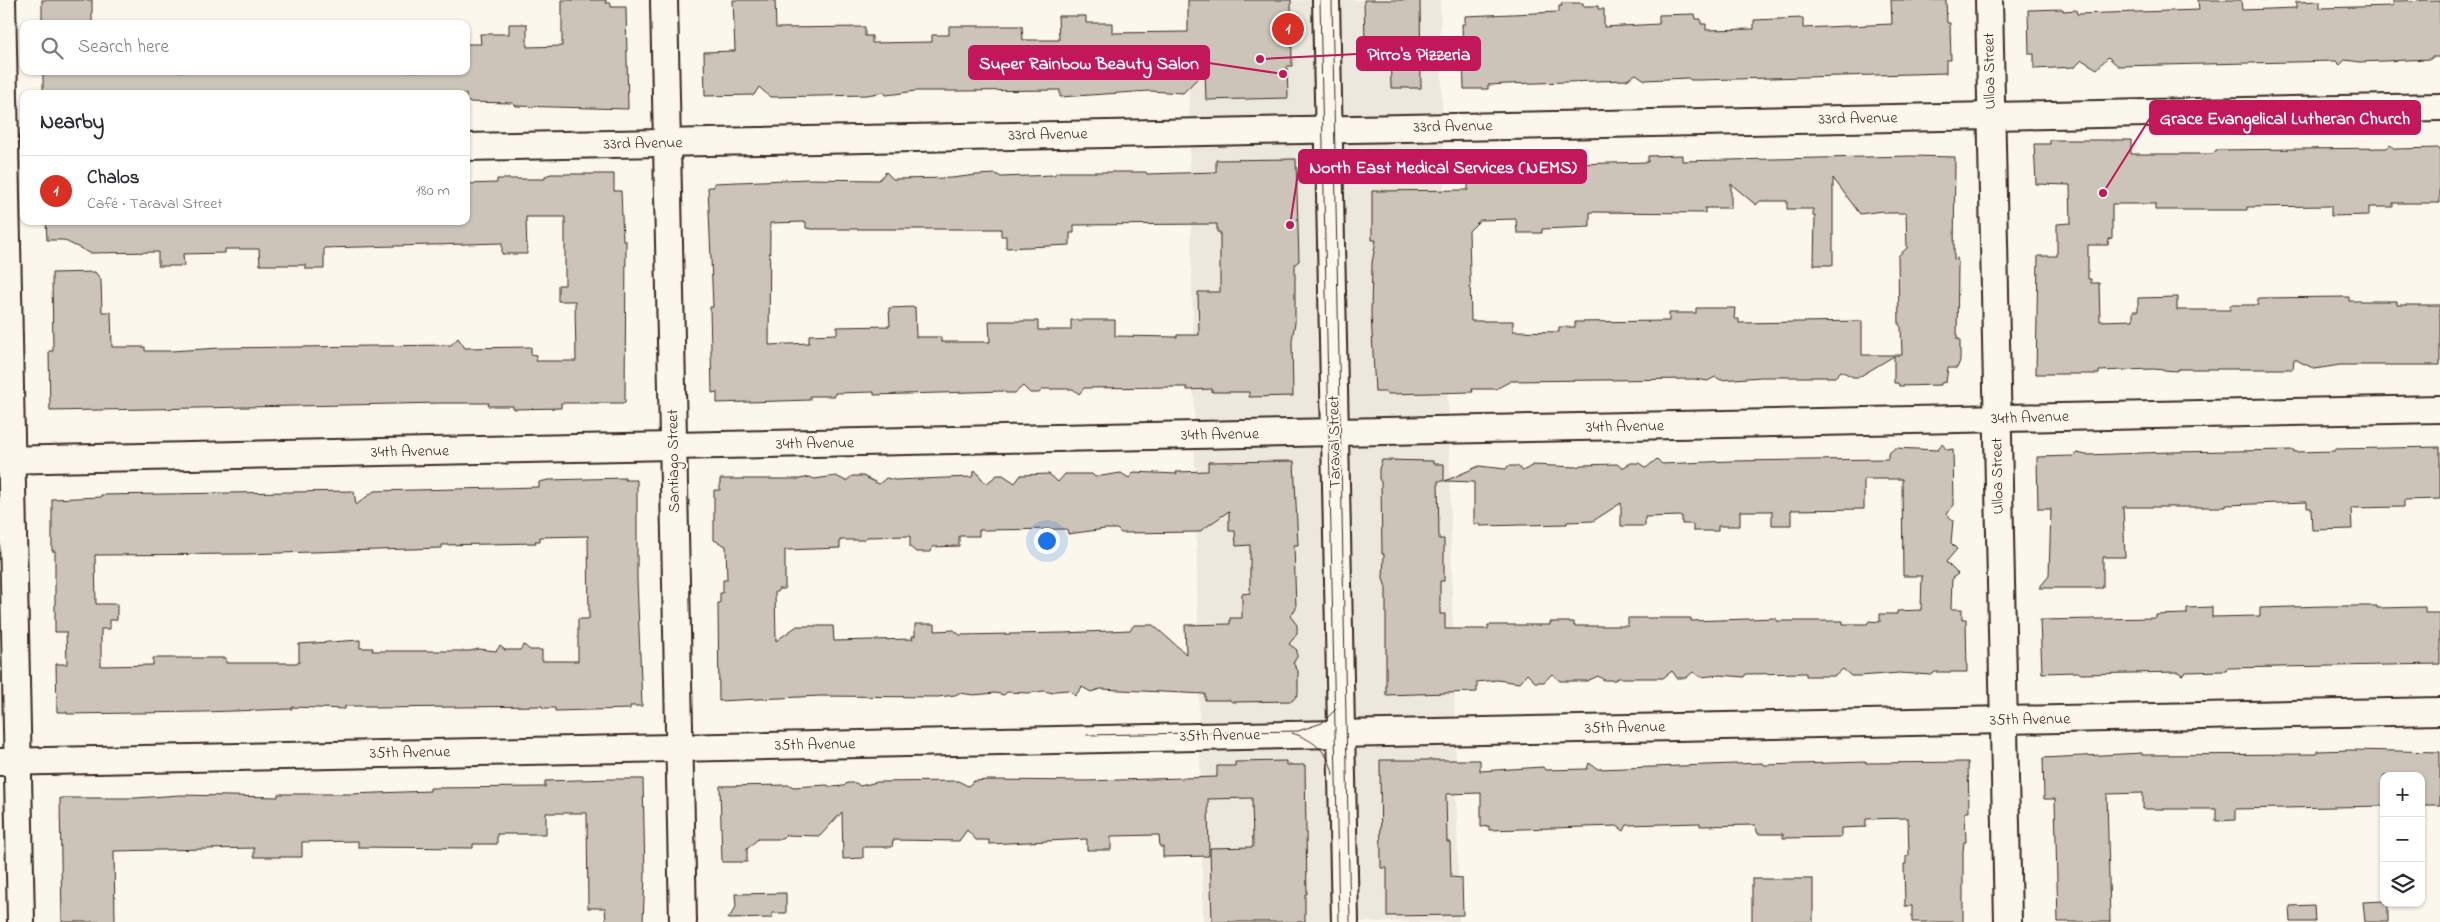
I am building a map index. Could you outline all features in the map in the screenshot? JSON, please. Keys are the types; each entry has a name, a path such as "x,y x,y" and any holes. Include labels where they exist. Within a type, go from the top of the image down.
{"street":[{"path":"2,0 10,157 6,460 9,761 21,922"},
{"name":"Santiago Street","path":"664,0 683,922"},
{"name":"Taraval Street","path":"1326,0 1345,922"},
{"name":"Ulloa Street","path":"1988,0 2008,922"},
{"name":"33rd Avenue","path":"470,148 2440,107"},
{"name":"34th Avenue","path":"6,460 2440,409"},
{"name":"35th Avenue","path":"9,761 2440,711"},
{"name":"Taraval Street","path":"1330,922 1345,884"},
{"name":"Taraval Street","path":"1345,884 1362,922"}],"shaded area":[{"path":"1187,0 1440,0 1459,922 1203,922"}],"building":[{"path":"42,0 92,0 92,20 42,20"},
{"path":"562,0 606,0 606,3 611,3 611,7 626,7 628,109 516,106 512,103 470,102 470,90 43,90 43,75 470,75 470,44 481,44 480,34 509,34 509,24 527,24 527,47 562,46"},
{"path":"733,0 775,0 776,28 865,27 865,36 872,36 872,43 932,42 932,35 949,35 949,26 1022,26 1023,40 1059,40 1058,16 1086,16 1086,23 1112,23 1112,33 1188,32 1188,0 1291,0 1292,66 1287,66 1288,98 1206,100 1205,71 1183,93 1150,91 1060,97 1060,90 915,91 886,95 884,92 867,95 770,97 759,87 754,95 705,96 704,52 735,51"},
{"path":"1364,0 1420,0 1421,88 1391,88 1390,40 1365,41"},
{"path":"1891,0 1946,0 1947,23 1950,23 1951,60 1946,60 1946,73 1700,80 1688,78 1645,80 1636,74 1627,80 1488,85 1488,89 1464,89 1462,24 1465,24 1465,16 1559,12 1559,6 1562,6 1561,3 1583,3 1583,6 1598,6 1598,9 1604,9 1604,27 1659,24 1659,15 1695,14 1696,19 1701,19 1701,24 1706,24 1706,30 1754,29 1754,20 1803,18 1803,28 1892,24"},
{"path":"2198,0 2241,0 2242,10 2296,8 2296,2 2320,1 2320,8 2393,6 2393,1 2440,0 2440,57 2360,62 2345,60 2340,65 2336,61 2118,66 2108,57 2097,69 2082,60 2075,67 2034,69 2034,54 2029,54 2028,10 2076,10 2077,14 2199,10"},
{"path":"2050,140 2131,140 2131,154 2213,154 2216,150 2387,148 2390,145 2395,149 2440,148 2440,203 2393,203 2393,207 2369,207 2369,215 2331,216 2331,206 2247,207 2247,210 2155,210 2155,204 2112,204 2112,238 2109,239 2108,245 2088,245 2088,279 2091,279 2091,283 2099,283 2100,321 2133,320 2133,311 2138,311 2138,298 2177,297 2177,310 2230,310 2230,305 2258,305 2258,298 2349,297 2349,301 2397,301 2397,305 2440,305 2440,365 2340,365 2315,369 2294,359 2293,369 2179,369 2176,371 2153,369 2099,371 2099,374 2036,374 2038,256 2057,256 2057,224 2071,223 2070,185 2036,184 2034,144 2050,144"},
{"path":"1682,155 1682,161 1912,156 1955,157 1954,259 1957,258 1958,263 1957,339 1960,339 1960,361 1957,368 1948,368 1946,382 1941,383 1941,385 1899,386 1898,383 1894,383 1894,356 1859,377 1853,377 1841,371 1835,377 1761,377 1721,380 1715,377 1708,381 1694,379 1511,381 1496,389 1472,389 1473,392 1387,394 1387,392 1375,392 1371,313 1372,263 1376,240 1372,240 1372,191 1468,190 1468,179 1472,179 1472,170 1479,163 1500,166 1648,162 1648,156","holes":["1833,178 1860,214 1882,211 1886,213 1906,213 1907,248 1898,256 1899,325 1901,327 1902,355 1862,355 1862,321 1739,323 1739,319 1734,319 1735,308 1696,308 1696,313 1669,313 1669,321 1575,322 1575,327 1559,327 1559,332 1513,331 1513,321 1471,321 1469,231 1480,220 1516,219 1517,233 1542,233 1542,229 1590,227 1590,212 1705,213 1705,208 1731,208 1731,184 1756,205 1760,201 1787,201 1787,209 1813,209 1813,216 1815,216 1814,265 1833,265"]},
{"path":"1296,159 1299,261 1295,264 1295,323 1292,340 1293,396 1249,397 1249,392 1212,392 1212,389 1187,390 1187,387 1084,388 1079,394 1073,389 1043,389 1039,393 1030,393 1023,386 1015,393 1003,391 874,395 874,392 835,393 835,396 810,396 810,400 717,403 717,392 712,393 710,307 713,307 708,187 714,187 714,183 809,179 879,180 886,172 893,179 952,178 996,174 1001,177 1054,175 1058,172 1146,172 1147,174 1216,172 1216,160","holes":["806,222 806,228 1001,229 1001,236 1006,236 1006,248 1070,245 1070,233 1074,233 1074,225 1217,224 1217,232 1220,232 1220,292 1198,292 1199,335 1177,335 1177,337 1115,336 1115,320 1071,320 1071,330 1038,330 1038,321 989,321 990,342 941,342 941,337 916,337 915,307 889,308 890,326 837,327 837,334 809,335 809,343 769,345 770,223"]},
{"path":"551,174 614,174 614,191 621,191 623,241 626,241 625,403 561,403 561,408 513,409 513,406 488,406 489,403 443,403 50,411 49,351 53,351 52,273 95,272 101,280 102,312 111,312 112,347 145,347 145,351 171,351 220,348 451,345 458,338 465,348 531,347 531,354 536,355 536,361 576,361 575,301 558,301 558,285 565,285 565,217 526,217 527,254 502,254 502,243 324,248 324,269 306,269 306,265 260,265 259,249 225,249 225,253 183,254 184,266 158,266 158,252 90,253 63,240 47,240 46,225 470,225 470,184 497,183 497,179 545,179 545,176"},
{"path":"1942,444 1947,450 1953,449 1954,505 1946,514 1953,520 1951,543 1957,549 1946,562 1958,574 1952,578 1951,609 1962,609 1962,619 1966,619 1967,672 1935,672 1931,675 1899,673 1851,676 1843,669 1835,676 1806,676 1806,673 1746,674 1744,677 1721,675 1700,677 1693,672 1686,678 1677,678 1672,671 1663,678 1618,678 1615,680 1604,680 1598,676 1587,681 1560,681 1552,674 1544,682 1535,682 1527,674 1519,683 1497,680 1477,682 1477,692 1386,695 1386,588 1383,578 1384,554 1382,554 1381,482 1379,479 1379,469 1382,460 1433,461 1433,464 1444,464 1444,481 1438,481 1439,539 1444,539 1444,581 1440,581 1440,614 1445,614 1445,629 1488,629 1488,625 1550,625 1550,622 1574,622 1574,626 1628,626 1628,618 1691,618 1691,621 1776,618 1776,621 1843,621 1843,624 1867,624 1869,621 1880,622 1880,614 1897,614 1897,611 1921,610 1922,576 1903,576 1902,479 1864,479 1864,509 1791,510 1791,525 1772,525 1772,511 1740,511 1740,526 1718,526 1718,531 1693,531 1693,524 1682,524 1682,516 1645,517 1645,526 1621,526 1621,503 1593,521 1567,522 1567,524 1480,526 1480,524 1474,524 1474,482 1445,481 1479,466 1506,469 1508,466 1517,466 1523,471 1533,465 1577,467 1581,465 1617,464 1622,468 1631,463 1639,463 1646,468 1657,459 1662,464 1888,459 1888,454 1895,448 1938,450"},
{"path":"2440,447 2440,499 2404,500 2404,507 2351,508 2352,529 2312,530 2311,508 2307,508 2307,502 2226,505 2226,507 2123,507 2125,557 2103,557 2103,588 2039,588 2049,576 2051,509 2038,509 2037,457 2073,456 2077,453 2086,455 2294,450 2294,452 2335,451 2335,449"},
{"path":"1294,461 1298,545 1294,545 1296,609 1290,616 1297,625 1297,634 1289,644 1297,650 1297,657 1293,663 1298,671 1298,694 1292,701 1232,702 1230,700 1205,700 1205,694 1100,689 1091,692 1082,687 1075,696 1069,690 1055,691 1053,693 1044,691 1028,693 1007,692 1004,695 995,693 974,695 959,693 938,697 820,696 719,701 718,603 720,603 720,593 723,593 723,580 727,580 726,546 714,540 714,490 720,490 720,479 800,479 810,477 814,479 836,476 846,481 852,476 863,476 879,484 886,478 895,480 972,477 975,470 986,484 997,475 1003,475 1015,483 1021,475 1049,474 1058,482 1065,474 1092,474 1095,477 1121,473 1129,478 1134,472 1177,474 1176,472 1208,471 1208,462","holes":["1229,511 1229,531 1235,531 1236,546 1250,545 1250,593 1242,594 1242,618 1230,618 1230,624 1185,625 1186,654 1153,625 1134,625 1130,630 960,635 954,630 935,631 935,624 915,624 915,636 912,636 913,639 834,641 833,626 797,626 776,641 775,592 778,592 778,589 785,589 785,550 840,548 840,540 910,536 910,547 916,552 931,552 932,547 959,546 959,536 979,536 979,530 1067,529 1068,534 1105,529 1117,529 1121,533 1199,532"]},
{"path":"625,478 625,480 637,480 637,579 642,706 630,706 630,709 555,711 555,708 543,708 542,706 376,708 376,706 345,706 345,709 292,707 292,709 203,712 67,714 67,712 57,712 56,664 67,664 66,632 55,632 55,551 52,551 52,499 101,497 101,495 354,491 356,505 374,491 539,487 539,482 549,480","holes":["588,536 589,619 578,619 578,661 542,661 542,650 530,650 524,645 520,650 505,650 500,646 496,651 479,649 470,651 372,651 373,648 360,648 360,640 299,644 299,663 226,663 226,658 153,658 153,665 101,666 101,629 110,629 110,620 117,620 117,604 96,604 95,555 247,554 442,548 442,545 536,543 535,541 540,541 540,537"]},
{"path":"2326,606 2425,607 2425,613 2440,613 2440,664 2227,668 2226,671 2186,672 2182,675 2178,672 2042,673 2040,620 2156,618 2156,615 2187,614 2187,608 2212,607 2212,617 2260,616 2260,608"},
{"path":"2317,751 2440,752 2440,805 2425,805 2425,772 2380,772 2380,806 2235,809 2235,820 2216,821 2216,809 2143,809 2143,793 2107,794 2110,922 2058,922 2055,799 2044,799 2043,758 2142,753 2142,755 2317,754"},
{"path":"1380,760 1480,760 1480,771 1543,767 1545,770 1587,769 1589,763 1598,769 1762,763 1765,765 1865,762 1968,762 1969,812 1965,812 1966,842 1964,842 1963,852 1963,922 1912,922 1912,906 1905,906 1904,864 1906,864 1906,856 1909,856 1908,818 1866,819 1866,827 1841,828 1841,837 1783,838 1783,834 1758,834 1755,825 1700,826 1700,823 1627,825 1624,831 1617,826 1489,830 1489,826 1481,827 1481,793 1446,794 1447,842 1450,842 1451,877 1462,878 1463,915 1387,916 1387,868 1381,868"},
{"path":"1286,761 1286,765 1305,765 1307,894 1305,894 1305,922 1212,922 1210,848 1253,847 1252,798 1208,799 1209,856 1163,857 1163,847 1160,847 1159,835 1111,836 1111,850 1087,850 1087,839 989,844 989,840 976,840 967,830 959,841 893,840 892,847 863,847 863,858 843,859 842,812 820,836 786,835 782,839 758,839 747,849 747,862 722,862 720,786 790,785 793,787 827,785 831,787 844,786 847,783 856,783 860,786 877,782 958,781 968,786 974,781 988,780 1086,781 1217,777 1217,766 1235,766 1235,762"},
{"path":"643,779 645,876 643,922 606,922 605,908 588,908 587,813 546,813 546,834 497,834 497,844 473,844 473,848 358,847 358,841 302,842 302,857 254,857 254,848 114,851 115,922 62,922 60,798 136,798 180,795 278,797 278,794 430,791 430,788 545,787 545,781"},
{"path":"1752,879 1813,879 1813,922 1752,922"},
{"path":"786,893 786,913 772,913 772,918 728,919 736,907 735,894"},
{"path":"2380,901 2380,907 2388,907 2388,922 2365,922 2363,902"},
{"path":"2314,905 2315,922 2291,922 2290,906"}],"tram line":[{"path":"1320,0 1339,922"},
{"path":"1332,0 1350,922"},
{"path":"1087,735 1298,731 1322,723 1337,708"},
{"path":"1292,733 1313,743 1324,753 1333,775"}],"place":[{"name":"Chalos","path":"1288,29"},
{"name":"Pirro's Pizzeria","path":"1260,59"},
{"name":"Super Rainbow Beauty Salon","path":"1283,74"},
{"name":"Grace Evangelical Lutheran Church","path":"2103,193"},
{"name":"North East Medical Services (NEMS)","path":"1290,225"}]}
